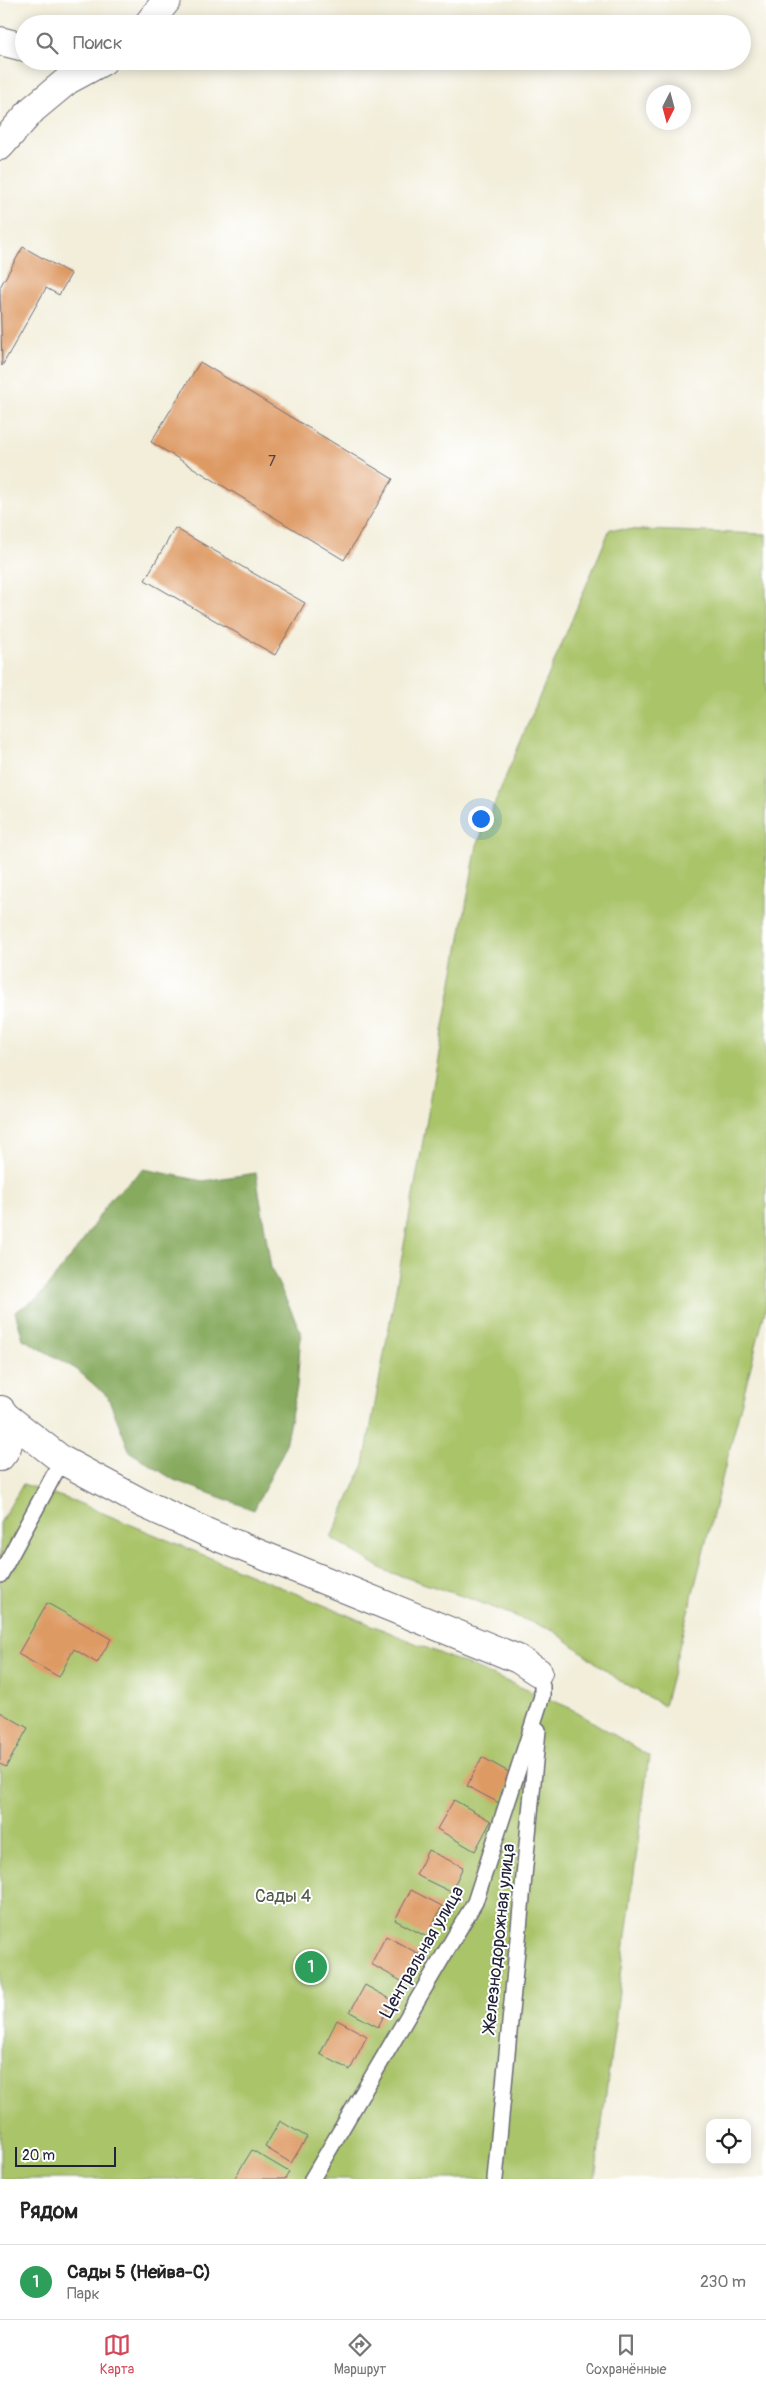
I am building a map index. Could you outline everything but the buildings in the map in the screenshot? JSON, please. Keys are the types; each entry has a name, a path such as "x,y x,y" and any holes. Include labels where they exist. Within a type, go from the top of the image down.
{"street":[{"path":"155,15 167,0"},
{"path":"0,41 15,45"},
{"path":"0,146 33,109 68,80 86,70"},
{"path":"0,1457 11,1433 4,1413"},
{"path":"4,1413 62,1460 103,1483 208,1533 518,1659 538,1672"}],"lane":[{"path":"0,1575 62,1460"},
{"name":"Центральная улица","path":"312,2179 475,1902 541,1701 542,1686 538,1672"},
{"name":"Железнодорожная улица","path":"495,2179 541,1701"}],"green space":[{"path":"610,529 766,534 766,1307 664,1706 620,1681 554,1631 471,1599 386,1571 331,1538 364,1464 477,845"},
{"path":"144,1169 203,1181 256,1173 271,1268 301,1332 297,1387 284,1450 254,1510 174,1480 130,1452 108,1397 76,1369 23,1339 15,1312 39,1297 83,1241 111,1198"},
{"name":"Сады 4","path":"23,1484 74,1501 570,1708 649,1756 595,2179 0,2179 0,1523"}],"place":[{"name":"Сады 5 (Нейва-С)","path":"311,1967"}]}
